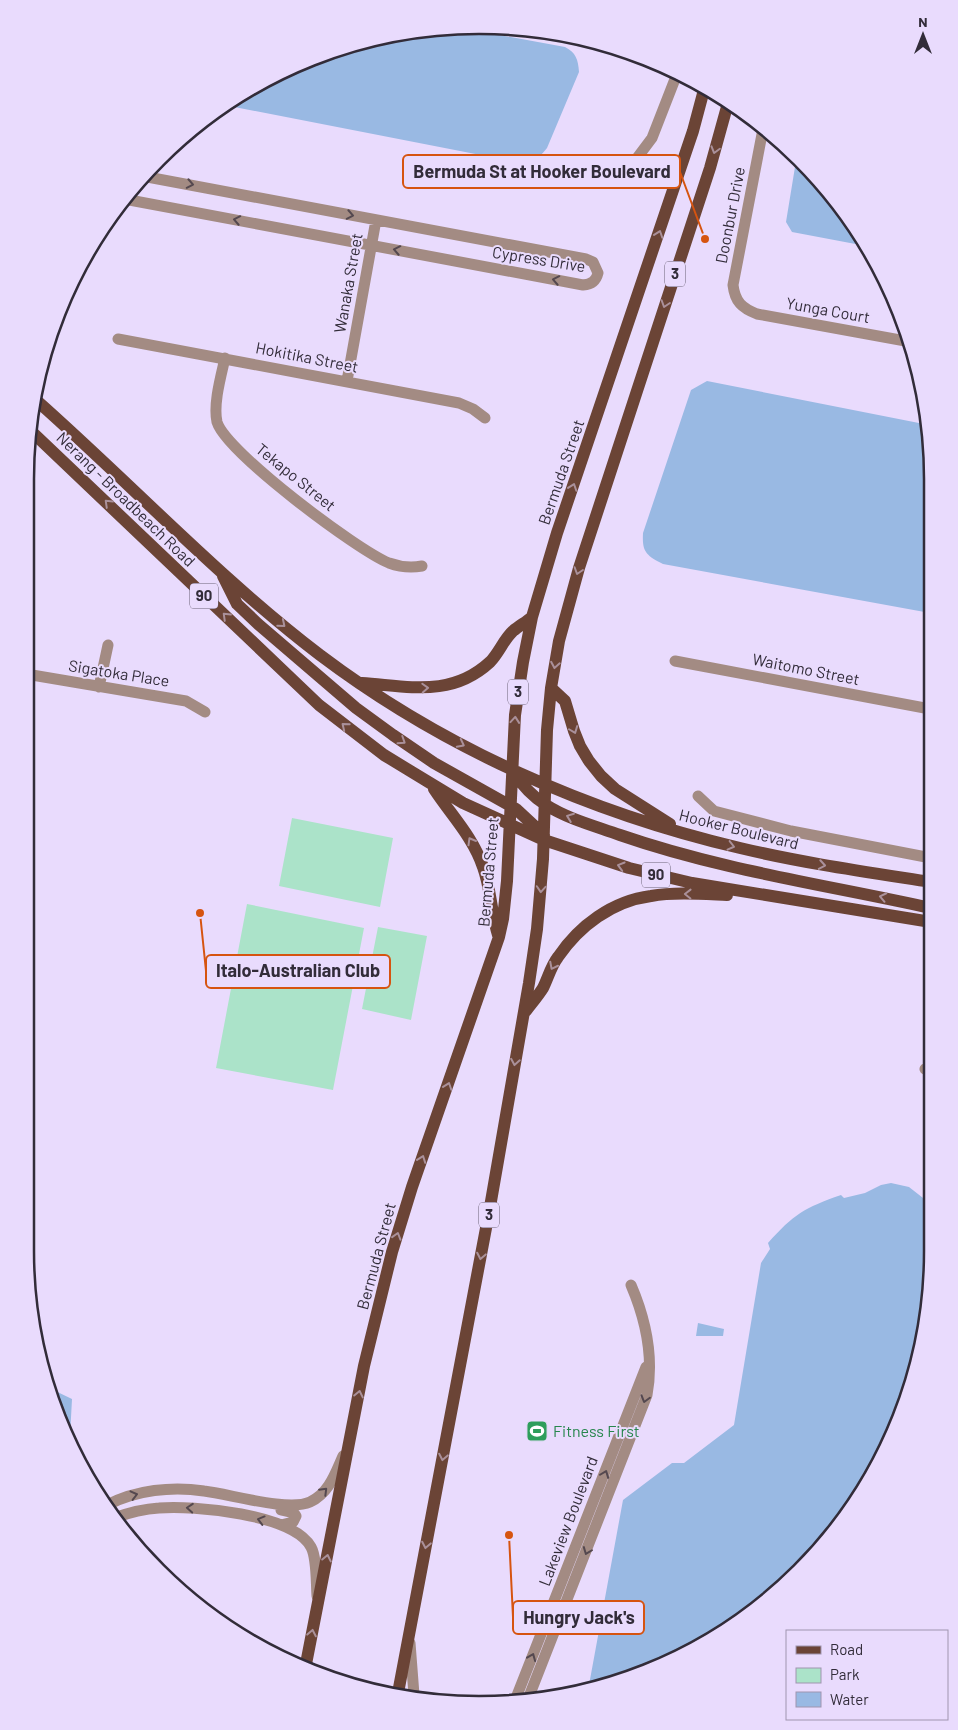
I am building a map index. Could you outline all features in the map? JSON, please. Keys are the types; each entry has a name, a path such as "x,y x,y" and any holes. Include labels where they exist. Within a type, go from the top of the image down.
{"main road":[{"name":"Bermuda Street","path":"307,1661 342,1488 348,1445 382,1292 404,1210 499,937 505,902 518,692 532,618 557,533 690,141 703,94"},
{"name":"3","path":"399,1689 490,1207 537,929 544,838 545,757 551,688 559,641 570,599 710,168 726,109"},
{"name":"Nerang - Broadbeach Road","path":"40,404 283,625 359,683"},
{"name":"Nerang - Broadbeach Road","path":"36,436 319,705 384,755 431,785 462,803 509,826"},
{"path":"219,568 238,604 258,624 348,702 434,763 522,814 544,838"},
{"path":"359,683 431,688 459,681 470,676 490,661 512,632 532,618"},
{"name":"90","path":"359,683 453,740 545,783"},
{"path":"551,688 565,701 580,746 601,776 615,789 688,834"},
{"path":"512,769 526,790 544,804 559,812 609,831 708,862 924,907"},
{"name":"Hooker Boulevard","path":"545,783 617,812 688,834 796,860 924,881"},
{"path":"431,785 450,813 465,830 478,853 489,885 494,922 499,937"},
{"name":"90","path":"509,826 608,862 647,872 692,882 924,921"},
{"path":"523,1014 543,988 556,959 575,935 597,917 619,906 646,896 667,894 772,896"}],"street":[{"path":"637,158 652,138 675,79"},
{"name":"Doonbur Drive","path":"741,306 736,300 733,285 762,135"},
{"name":"Cypress Drive","path":"132,200 583,285 590,284 596,279 598,273 593,262 586,259 151,178"},
{"name":"Wanaka Street","path":"347,381 376,220"},
{"name":"Yunga Court","path":"741,306 757,314 902,340"},
{"name":"Hokitika Street","path":"118,339 347,381 459,404 473,409 485,418"},
{"name":"Tekapo Street","path":"225,358 216,412 217,422 232,445 304,507 361,548 389,563 404,567 422,566"},
{"path":"99,687 108,645"},
{"name":"Waitomo Street","path":"675,661 924,708"},
{"name":"Sigatoka Place","path":"34,675 186,701 205,712"},
{"name":"Hooker Boulevard","path":"698,796 714,811 792,831 924,857"},
{"name":"Lakeview Boulevard","path":"522,1694 602,1496 632,1436 647,1395 650,1372 644,1319 631,1285"},
{"name":"Lakeview Boulevard","path":"602,1496 621,1432 645,1370 648,1351"},
{"path":"621,1432 632,1436"},
{"path":"112,1502 133,1495 174,1489 195,1490 287,1505 308,1503 320,1496 329,1486 348,1445"},
{"path":"154,1491 156,1508"},
{"path":"229,1495 249,1504 295,1514 294,1521 281,1525"},
{"path":"122,1516 156,1508 182,1507 223,1511 281,1525 298,1533 307,1541 312,1549 317,1606"},
{"path":"409,1634 414,1691"}],"green space":[{"path":"292,818 393,838 380,907 279,886"},
{"path":"247,904 364,928 333,1090 216,1068"},
{"path":"378,927 427,936 411,1020 362,1009"}],"water":[{"path":"479,34 497,35 565,47 574,54 579,72 547,148 537,158 530,161 516,162 235,107 256,93 309,68 336,57 392,42 450,35"},
{"path":"795,167 814,185 857,244 792,232 786,222"},
{"path":"707,381 920,423 924,479 924,612 663,564 649,555 644,549 643,533 691,390"},
{"path":"891,1183 909,1187 924,1199 923,1280 916,1338 901,1394 865,1474 814,1545 773,1586 750,1604 702,1637 676,1650 622,1673 590,1682 623,1500 672,1463 684,1463 734,1425 761,1263 770,1249 768,1243 793,1218 808,1208 841,1195 844,1198 865,1193 881,1185"},
{"path":"698,1323 724,1329 723,1336 696,1336"},
{"path":"56,1391 72,1399 71,1427"}],"place":[{"name":"Bermuda St at Hooker Boulevard","path":"705,239"},
{"name":"Italo-Australian Club","path":"200,913"},
{"name":"Fitness First","path":"537,1431"},
{"name":"Hungry Jack's","path":"509,1535"}]}
